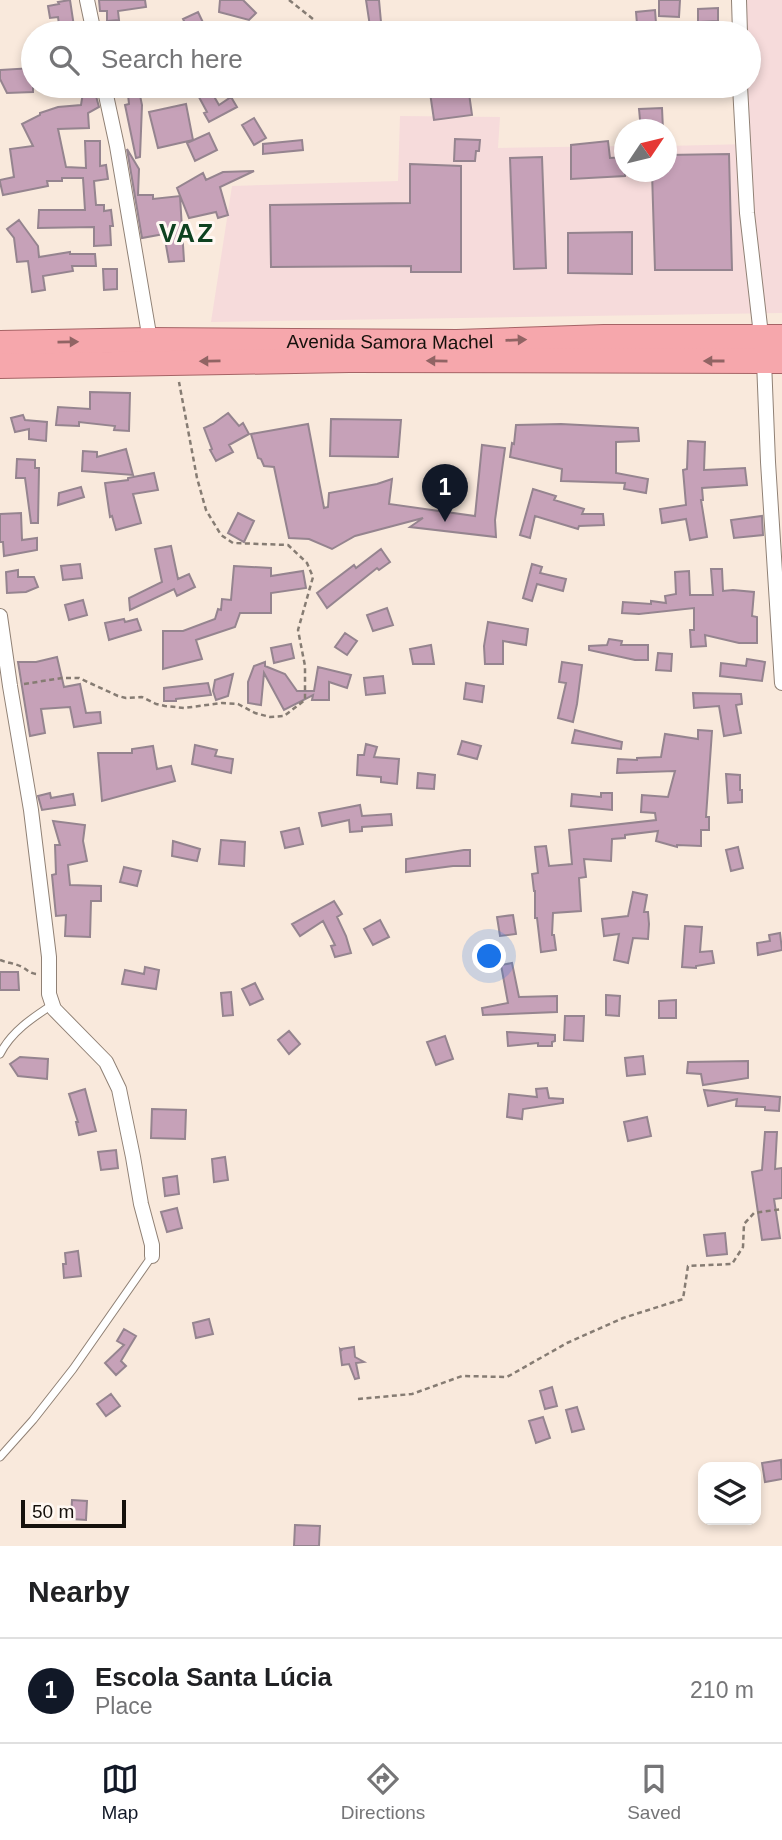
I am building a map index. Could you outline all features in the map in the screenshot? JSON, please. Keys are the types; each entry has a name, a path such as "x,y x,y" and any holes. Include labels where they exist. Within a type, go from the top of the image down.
{"highway":[{"name":"Avenida Samora Machel","path":"0,343 150,340 457,342 604,337 773,349"},
{"name":"Avenida Samora Machel","path":"0,366 773,349"}],"street":[{"path":"87,0 91,21"},
{"path":"739,0 740,21"},
{"path":"107,98 150,340"},
{"path":"741,98 747,213 773,349 768,462 782,683"},
{"path":"0,616 32,810 52,1005 106,1062 118,1089 134,1157 141,1204 150,1234 152,1256"}],"lane":[{"path":"0,1054 18,1030 52,1005"},
{"path":"0,1457 73,1369 152,1256"}],"path":[{"path":"289,0 314,21"},
{"path":"10,685 79,678 118,696 142,698 165,706 184,708 222,703 238,704 270,717 284,716 305,700 306,666 298,631 313,577 307,564 288,545 233,543 221,535 206,510 197,478 175,362"},
{"path":"0,960 19,965 32,974 50,974"},
{"path":"358,1399 412,1394 462,1376 507,1377 567,1343 623,1318 682,1299 688,1266 732,1264 743,1247 744,1224 754,1213 782,1209"}],"shaded area":[{"path":"740,0 782,0 782,313 211,322 232,186 398,181 400,116 500,117 498,148 614,146 614,182 677,182 677,146 748,144 746,98 761,98 761,21 741,21"}],"building":[{"path":"70,0 73,21 50,18 48,6 59,4 58,2"},
{"path":"99,0 145,0 146,7 118,11 119,20 107,21 107,11 100,11"},
{"path":"220,0 243,0 256,13 249,20 219,12"},
{"path":"366,0 379,0 381,21 369,21"},
{"path":"659,0 680,0 679,17 659,16"},
{"path":"718,8 718,21 698,21 698,9"},
{"path":"655,10 656,21 637,21 636,12"},
{"path":"198,12 202,21 184,21 183,19"},
{"path":"21,69 21,92 7,93 0,79 0,70"},
{"path":"82,98 97,98 99,107 88,113 89,128 58,129 66,167 86,168 85,141 100,141 100,166 106,165 108,179 94,181 96,205 104,205 104,211 111,210 111,245 94,246 94,227 38,228 39,210 85,210 83,178 47,181 48,186 3,195 0,182 14,177 10,149 33,146 22,124 40,113 58,107 81,105"},
{"path":"128,98 141,98 140,157 136,158 125,105 129,104"},
{"path":"199,98 215,98 219,105 232,98 237,107 209,122 204,113 207,112"},
{"path":"431,98 470,98 472,115 434,120"},
{"path":"186,104 193,140 158,148 149,112"},
{"path":"662,108 662,119 640,119 639,109"},
{"path":"254,118 266,138 254,145 242,125"},
{"path":"209,133 217,150 195,161 187,143"},
{"path":"455,139 480,140 475,161 454,161"},
{"path":"302,140 303,150 263,154 263,144"},
{"path":"608,141 610,158 614,158 614,177 571,179 571,145"},
{"path":"127,149 139,169 138,195 153,195 153,199 180,196 184,261 169,262 164,234 142,238"},
{"path":"729,154 732,270 655,270 652,182 677,182 677,155"},
{"path":"542,157 546,268 514,269 510,158"},
{"path":"410,164 461,166 461,272 411,272 411,266 271,267 270,205 410,203"},
{"path":"254,171 220,187 228,215 218,218 216,212 189,218 177,188 203,173 206,180 223,172"},
{"path":"19,220 38,246 39,257 70,252 95,254 96,266 72,266 73,271 43,276 45,290 32,292 28,261 17,262 14,238 7,229"},
{"path":"632,232 632,274 568,273 568,233"},
{"path":"103,269 117,269 117,289 104,290"},
{"path":"90,392 130,393 129,431 114,430 115,426 79,422 79,426 56,425 58,407 90,409"},
{"path":"228,413 239,426 243,423 249,434 229,445 233,452 216,461 204,428"},
{"path":"23,415 25,420 47,422 46,441 29,439 29,429 15,432 11,418"},
{"path":"331,419 401,420 398,457 330,456"},
{"path":"308,424 324,508 328,507 329,493 392,479 389,504 475,516 482,445 505,448 495,520 496,537 410,527 423,518 355,536 332,549 309,539 289,538 274,467 264,466 258,458 251,434"},
{"path":"561,424 638,428 639,441 616,442 616,473 648,479 646,493 624,489 625,483 561,481 562,469 510,457 516,425"},
{"path":"688,441 705,442 704,470 745,468 747,485 702,488 701,500 707,537 690,540 686,519 662,523 660,509 686,505 683,470 687,469"},
{"path":"126,449 133,475 82,471 83,451 97,452 97,457"},
{"path":"17,459 35,460 35,468 39,468 38,523 31,523 25,478 16,478"},
{"path":"154,473 158,490 133,494 141,523 116,530 112,516 110,517 105,483"},
{"path":"81,487 84,497 58,505 59,493"},
{"path":"533,489 556,496 554,500 584,509 582,514 603,514 604,525 579,526 578,529 535,516 530,538 520,535"},
{"path":"21,513 22,540 37,538 37,550 4,556 3,542 0,542 0,514"},
{"path":"238,513 254,521 244,542 228,533"},
{"path":"762,516 763,535 734,538 731,520"},
{"path":"171,546 178,579 189,574 195,587 177,596 174,589 130,610 129,598 162,582 155,549"},
{"path":"381,549 390,562 379,570 377,568 327,608 317,593 354,565 356,568"},
{"path":"80,564 82,578 63,580 61,566"},
{"path":"532,564 542,567 540,573 566,579 563,591 537,584 532,601 523,598"},
{"path":"234,566 271,568 271,576 303,571 306,588 271,593 271,613 240,613 235,627 196,640 202,659 163,669 163,631 183,631 215,619 218,609 221,610 222,599 231,600"},
{"path":"711,569 722,569 723,591 754,592 752,616 757,617 757,643 739,643 705,635 706,646 691,647 690,630 694,630 694,608 639,614 622,613 623,602 666,603 665,596 676,594 675,572 689,571 690,595 713,595"},
{"path":"18,570 18,577 34,577 38,587 26,592 7,593 6,572"},
{"path":"83,600 87,615 69,620 65,605"},
{"path":"387,608 393,625 373,631 367,615"},
{"path":"124,619 125,622 137,619 141,630 109,640 105,623"},
{"path":"488,622 528,629 526,645 503,641 503,664 485,664 484,646"},
{"path":"345,633 357,641 347,655 335,647"},
{"path":"609,639 622,641 621,645 648,645 648,660 635,660 589,650 589,646 607,645"},
{"path":"291,644 294,658 274,663 271,648"},
{"path":"431,645 434,664 413,664 410,649"},
{"path":"658,653 672,654 671,671 656,670"},
{"path":"57,657 64,687 80,684 86,713 100,712 101,723 74,727 70,707 41,709 45,733 30,736 18,662 36,662"},
{"path":"747,659 765,662 762,681 720,676 721,663 746,666"},
{"path":"265,662 265,666 285,674 297,691 314,691 318,667 351,675 347,688 329,682 329,700 312,700 313,695 284,710 264,673 261,705 248,703 248,682 254,666"},
{"path":"562,662 582,665 573,722 558,718 566,683 559,682"},
{"path":"233,674 228,696 216,700 213,691 215,680"},
{"path":"383,676 385,693 366,695 364,678"},
{"path":"208,683 211,695 164,701 164,688"},
{"path":"466,683 484,686 482,702 464,699"},
{"path":"693,693 741,694 742,704 736,705 741,733 724,736 719,706 694,708"},
{"path":"575,730 622,742 621,749 572,743"},
{"path":"698,730 712,731 706,817 709,817 709,830 701,830 701,846 677,847 656,841 658,831 612,839 611,861 584,859 586,877 579,878 581,911 553,913 552,935 556,950 541,952 532,874 538,873 535,847 546,846 549,866 572,864 569,830 656,820 655,813 641,812 642,795 668,797 675,771 617,773 618,759 661,757 665,734 698,739"},
{"path":"462,741 481,746 477,759 458,754"},
{"path":"366,744 377,747 374,757 399,759 397,784 381,782 381,777 357,775 358,755 364,755"},
{"path":"195,745 217,750 215,756 233,759 231,773 192,764"},
{"path":"153,746 157,769 171,766 175,781 102,801 98,753 132,753 132,749"},
{"path":"418,773 435,775 434,789 417,788"},
{"path":"726,774 740,775 742,802 728,803"},
{"path":"50,793 51,798 73,794 75,805 42,810 38,796"},
{"path":"601,793 612,793 612,810 571,806 572,794 601,797"},
{"path":"360,805 362,816 391,814 392,825 362,827 362,831 350,832 349,820 322,826 319,813"},
{"path":"53,821 85,825 83,841 87,861 68,865 70,885 101,886 101,901 91,901 90,937 65,936 66,915 56,916 52,875 56,874 55,845 60,845"},
{"path":"299,828 303,844 285,848 281,832"},
{"path":"221,840 245,842 244,866 219,864"},
{"path":"173,841 200,849 197,861 172,856"},
{"path":"738,847 743,868 731,871 726,850"},
{"path":"470,850 470,866 406,872 406,859"},
{"path":"124,867 141,871 137,886 120,882"},
{"path":"633,892 647,895 644,912 648,912 648,939 633,938 628,963 614,960 619,934 604,936 602,919 628,916"},
{"path":"334,901 342,914 337,917 351,953 335,957 331,946 335,945 323,921 300,936 292,924"},
{"path":"513,915 516,934 500,936 497,917"},
{"path":"380,920 389,937 373,945 364,929"},
{"path":"685,926 702,927 700,952 712,951 714,963 696,968 682,967"},
{"path":"780,933 782,950 758,955 757,943 770,941 769,935"},
{"path":"512,963 519,997 557,996 557,1012 483,1015 482,1008 508,1003 501,965"},
{"path":"145,967 159,970 156,989 122,984 125,970 144,974"},
{"path":"0,972 18,972 19,990 0,990"},
{"path":"255,983 263,999 250,1005 242,989"},
{"path":"231,992 233,1015 223,1016 221,993"},
{"path":"606,995 620,996 619,1016 606,1015"},
{"path":"676,1000 676,1018 659,1018 659,1001"},
{"path":"565,1016 584,1016 583,1041 564,1040"},
{"path":"289,1031 300,1044 289,1054 278,1040"},
{"path":"507,1032 555,1035 555,1041 552,1046 538,1046 538,1043 508,1046"},
{"path":"445,1036 453,1059 436,1065 427,1042"},
{"path":"643,1056 645,1074 627,1076 625,1058"},
{"path":"20,1057 48,1059 47,1079 18,1076 10,1064"},
{"path":"748,1061 748,1078 703,1085 701,1074 687,1073 688,1062"},
{"path":"547,1088 549,1098 563,1099 563,1103 523,1109 522,1119 507,1117 509,1094 537,1097 536,1089"},
{"path":"85,1089 96,1131 79,1135 78,1122 69,1094"},
{"path":"704,1090 780,1097 779,1111 765,1110 765,1107 736,1106 737,1099 708,1106"},
{"path":"152,1109 186,1110 185,1139 151,1138"},
{"path":"647,1117 651,1136 628,1141 624,1122"},
{"path":"765,1132 777,1132 775,1169 782,1168 782,1198 774,1199 780,1238 762,1240 752,1172 762,1170"},
{"path":"116,1150 118,1168 101,1170 98,1152"},
{"path":"225,1157 228,1180 214,1182 212,1159"},
{"path":"177,1176 179,1194 165,1196 163,1178"},
{"path":"177,1208 182,1228 167,1232 161,1212"},
{"path":"725,1233 727,1254 707,1256 704,1235"},
{"path":"78,1251 81,1276 64,1278 65,1253"},
{"path":"209,1319 213,1334 196,1338 193,1323"},
{"path":"124,1329 136,1336 121,1361 126,1366 116,1375 105,1363 124,1345 117,1341"},
{"path":"354,1347 355,1357 364,1362 356,1363 359,1378 355,1379 349,1364 342,1365 340,1349 342,1351 341,1349"},
{"path":"552,1387 557,1406 545,1409 540,1391"},
{"path":"111,1394 120,1406 106,1416 97,1404"},
{"path":"577,1407 584,1429 572,1432 566,1410"},
{"path":"543,1417 550,1438 536,1443 529,1421"},
{"path":"781,1460 782,1479 765,1482 762,1463"},
{"path":"72,1500 87,1501 86,1520 71,1519"},
{"path":"295,1525 320,1526 319,1546 294,1546"}],"place":[{"name":"Escola Santa Lúcia","path":"445,522"}],"district":[{"name":"VAZ","path":"187,233"}]}
